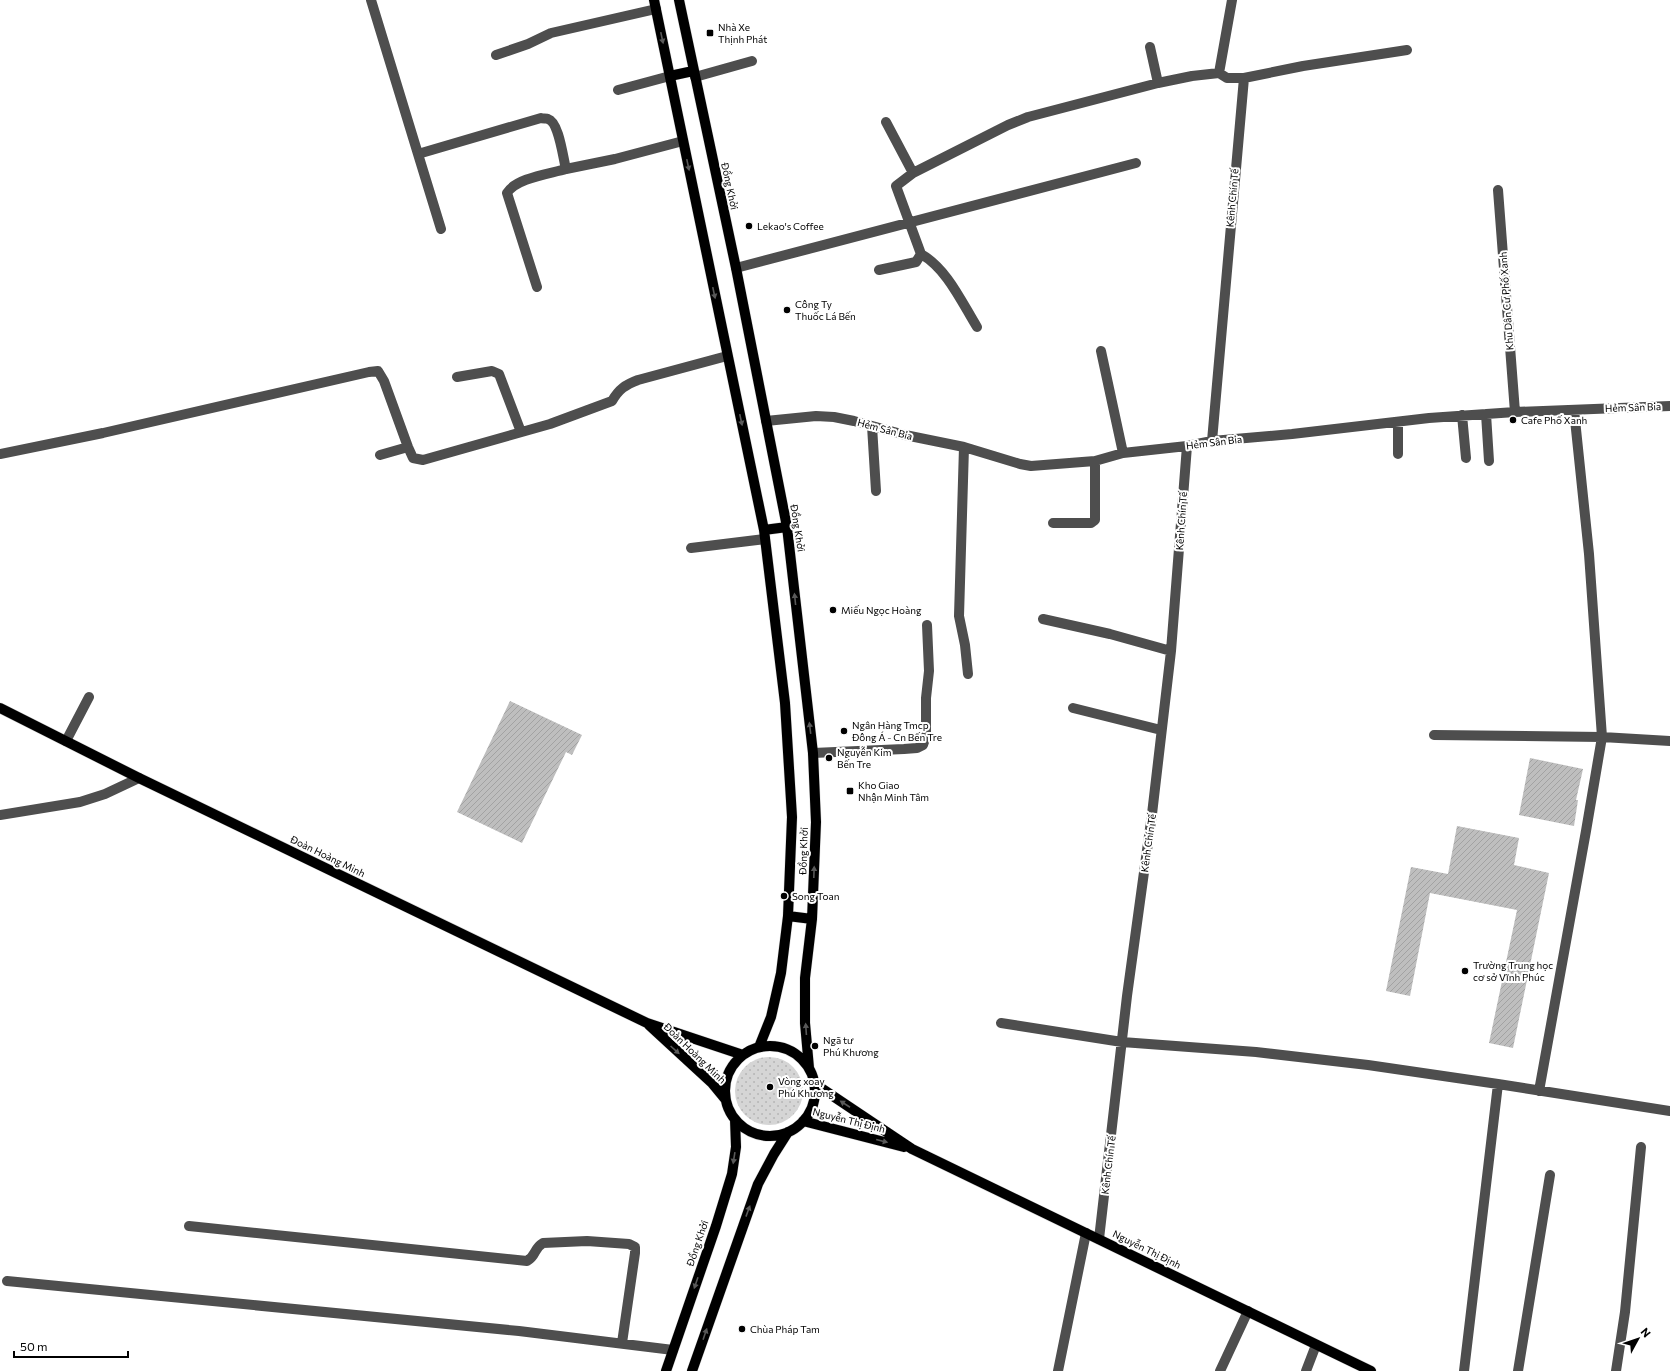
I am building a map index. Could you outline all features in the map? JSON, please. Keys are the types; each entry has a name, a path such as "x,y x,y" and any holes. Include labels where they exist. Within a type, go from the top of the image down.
{"main road":[{"name":"Đồng Khởi","path":"679,0 736,268 787,527 813,752 816,822 812,919 805,978 805,1022 809,1068"},
{"name":"Đồng Khởi","path":"655,4 764,534 785,703 792,817 788,916 781,973 770,1017 759,1047"},
{"path":"670,76 694,74"},
{"path":"764,534 787,527"},
{"name":"Đoàn Hoàng Minh","path":"0,708 139,778 647,1023 743,1055"},
{"path":"788,916 812,919"},
{"name":"Đoàn Hoàng Minh","path":"647,1023 712,1083 726,1100"},
{"path":"771,1046 793,1052 802,1059 809,1068 814,1084 815,1098 803,1121 788,1132 777,1135 766,1136 754,1133 744,1127 736,1119 726,1100 725,1088 728,1075 734,1064 743,1055 759,1047 771,1046"},
{"name":"Nguyễn Thị Định","path":"814,1084 912,1149 1371,1371"},
{"name":"Đồng Khởi","path":"666,1371 716,1226 732,1174 736,1147 736,1119"},
{"name":"Nguyễn Thị Định","path":"803,1121 912,1149"},
{"path":"692,1371 758,1184 788,1132"}],"street":[{"path":"371,0 441,229"},
{"path":"1223,75 1232,0"},
{"path":"496,55 528,44 551,32 655,4"},
{"path":"1150,47 1158,83"},
{"path":"977,327 942,271 931,260 921,254 911,223 896,186 912,173 1021,120 1048,111 1158,83 1192,76 1223,75 1242,78 1407,50"},
{"path":"694,74 752,61"},
{"path":"618,90 670,76"},
{"name":"Kênh Chín Tế","path":"1212,441 1242,78"},
{"path":"418,154 541,118 548,119 553,122 557,130 566,168"},
{"path":"886,122 912,173"},
{"path":"537,287 507,193 511,188 518,183 566,168 615,159 683,141"},
{"path":"736,268 1136,163"},
{"name":"Khu Dân Cư Phố Xanh","path":"1498,190 1514,412"},
{"path":"879,270 916,262 921,254"},
{"path":"1101,351 1123,453"},
{"path":"0,454 103,433 241,400 378,371 384,381 413,458 423,460 550,424 612,401 617,392 624,386 638,380 728,356"},
{"path":"458,377 492,370 499,374 520,432"},
{"name":"Hẻm Sân Bia","path":"766,421 816,416 854,420 905,435 964,446 1020,464 1031,466 1095,461 1123,453 1187,446 1212,441 1292,434 1462,415 1670,406"},
{"path":"1538,1091 1602,738 1589,554 1574,410"},
{"path":"1486,414 1489,461"},
{"path":"1462,415 1466,458"},
{"path":"1398,422 1398,454"},
{"path":"872,426 876,491"},
{"path":"964,446 959,616 965,645 968,674"},
{"name":"Kênh Chín Tế","path":"1099,1239 1127,996 1152,814 1171,651 1187,446"},
{"path":"380,455 408,448"},
{"path":"1053,523 1091,524 1095,520 1095,461"},
{"path":"691,548 764,534"},
{"path":"1043,619 1110,634 1171,651"},
{"path":"813,752 904,749 917,748 923,744 926,736 926,698 929,671 926,625"},
{"path":"66,741 89,697"},
{"path":"1073,708 1161,730"},
{"path":"1434,735 1602,738 1670,741"},
{"path":"0,815 80,802 105,794 139,778"},
{"path":"1001,1023 1122,1042 1264,1053 1368,1065 1670,1111"},
{"path":"1464,1371 1498,1084"},
{"path":"1616,1371 1624,1312 1641,1147"},
{"path":"1518,1371 1550,1175"},
{"path":"189,1226 527,1261 533,1257 537,1246 543,1243 587,1241 629,1244 635,1247 635,1252 622,1343"},
{"path":"1058,1371 1086,1233"},
{"path":"7,1281 520,1331 673,1350"},
{"path":"1220,1371 1248,1311"},
{"path":"1306,1371 1316,1345"}],"shaded area":[{"path":"769,1057 782,1060 793,1067 800,1078 803,1091 800,1104 793,1115 782,1122 769,1125 756,1122 745,1115 738,1104 735,1091 738,1078 745,1067 756,1060"}],"building":[{"path":"510,701 582,735 572,755 566,752 522,843 457,812"},
{"path":"1530,758 1583,769 1576,800 1578,800 1574,826 1519,815"},
{"path":"1457,826 1519,838 1514,865 1549,873 1513,1048 1489,1043 1517,910 1430,893 1410,996 1386,991 1411,867 1448,874"}],"place":[{"name":"Nhà Xe Thịnh Phát","path":"710,33"},
{"name":"Lekao's Coffee","path":"749,226"},
{"name":"Công Ty Thuốc Lá Bến","path":"787,310"},
{"name":"Cafe Phố Xanh","path":"1513,420"},
{"name":"Miếu Ngọc Hoàng","path":"833,610"},
{"name":"Ngân Hàng Tmcp Đông Á - Cn Bến Tre","path":"844,731"},
{"name":"Nguyễn Kim Bến Tre","path":"829,758"},
{"name":"Kho Giao Nhận Minh Tâm","path":"850,791"},
{"name":"Song Toan","path":"784,896"},
{"name":"Trường Trung học cơ sở Vĩnh Phúc","path":"1465,971"},
{"name":"Ngã tư Phú Khương","path":"815,1046"},
{"name":"Vòng xoay Phú Khương","path":"770,1087"},
{"name":"Chùa Pháp Tam","path":"742,1329"}]}
